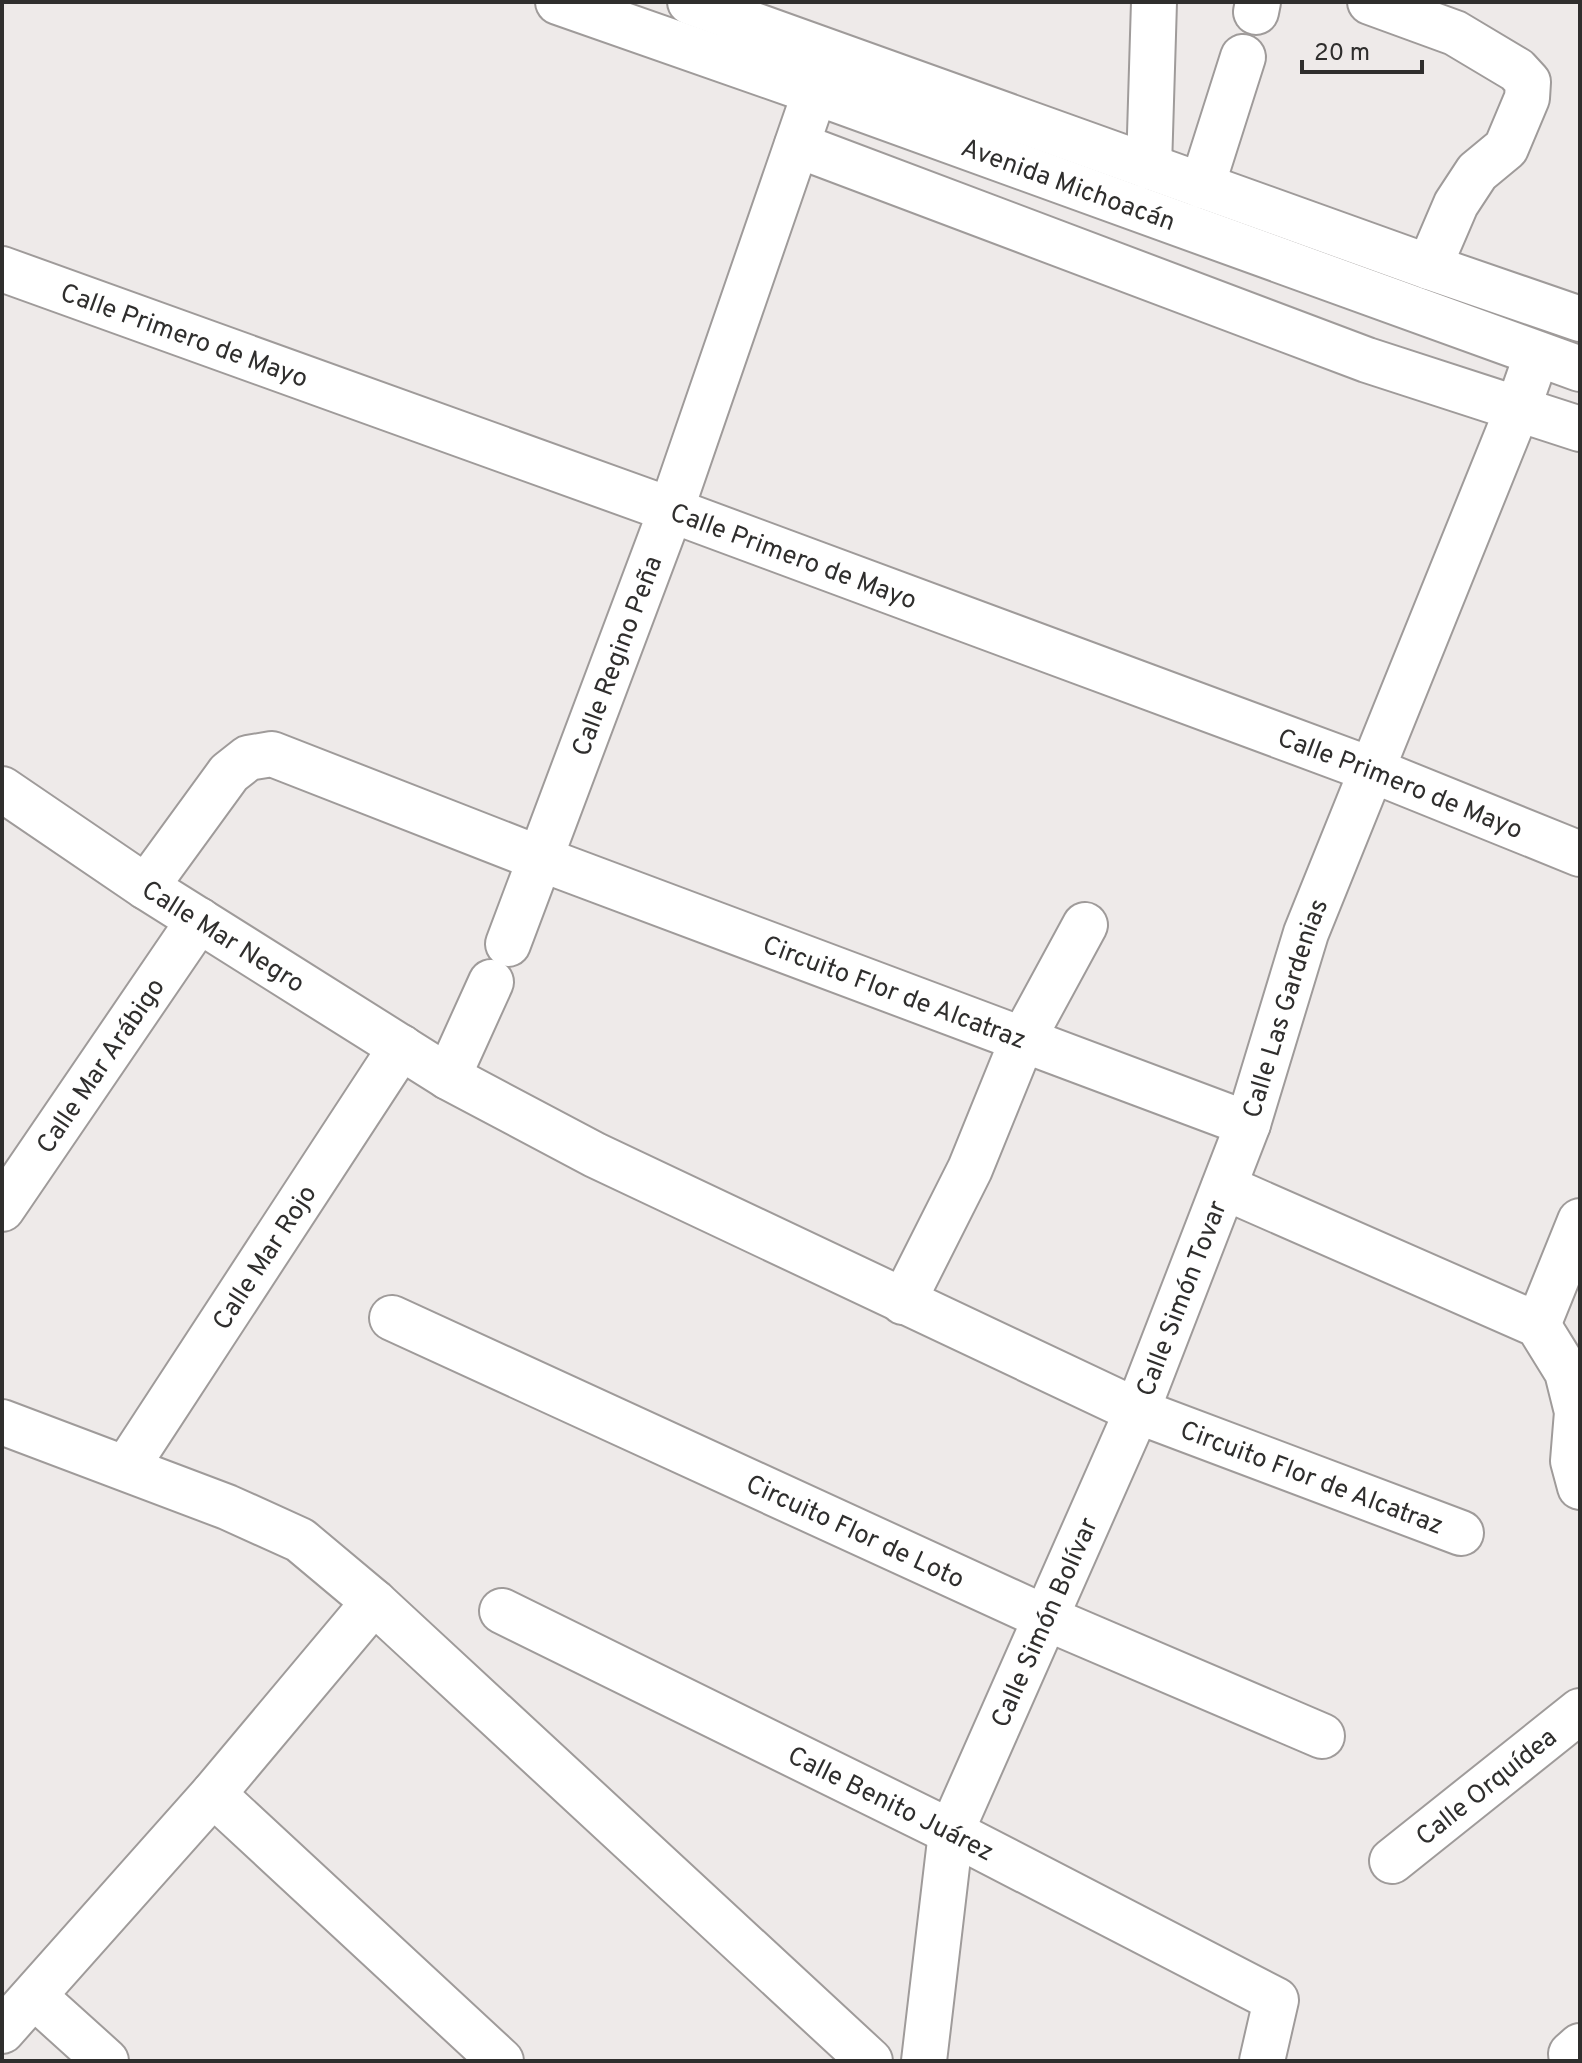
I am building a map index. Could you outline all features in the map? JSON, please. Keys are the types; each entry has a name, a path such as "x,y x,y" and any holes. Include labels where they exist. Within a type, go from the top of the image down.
{"street":[{"name":"Avenida Michoacán","path":"558,2 1580,369"},
{"name":"Avenida Michoacán","path":"690,2 1580,319"},
{"path":"1149,167 1154,2"},
{"path":"1370,2 1460,18 1528,82 1527,98 1506,148 1477,172 1456,204 1429,267"},
{"path":"1202,186 1243,57"},
{"name":"Calle Regino Peña","path":"448,1077 500,963 541,859 671,510 815,92"},
{"path":"797,145 1367,360 1580,429"},
{"name":"Calle Primero de Mayo","path":"2,269 671,510 1372,770 1580,854"},
{"name":"Calle Las Gardenias","path":"1224,1187 1248,1124 1306,933 1537,354"},
{"name":"Circuito Flor de Alcatraz","path":"146,887 229,773 248,758 272,754 1022,1041 970,1169 903,1302"},
{"name":"Calle Mar Negro","path":"3,792 146,887 448,1077"},
{"name":"Calle Mar Arábigo","path":"2,1209 199,920"},
{"path":"1085,925 1022,1041 1248,1124"},
{"name":"Calle Mar Rojo","path":"126,1468 401,1047"},
{"name":"Circuito Flor de Alcatraz","path":"448,1077 595,1155 1137,1411 1461,1533"},
{"path":"1224,1187 1538,1325 1567,1372 1577,1412 1573,1461 1580,1487"},
{"name":"Calle Simón Tovar","path":"1137,1411 1224,1187"},
{"path":"1538,1325 1580,1221"},
{"name":"Circuito Flor de Loto","path":"392,1318 1046,1618 1322,1736"},
{"name":"Calle Simón Bolívar","path":"924,2061 951,1832 1137,1411"},
{"path":"2,1422 227,1507 300,1540 374,1602 870,2061"},
{"path":"2,2031 213,1794 374,1602"},
{"name":"Calle Benito Juárez","path":"502,1611 951,1832 1276,2000 1262,2061"},
{"name":"Calle Orquídea","path":"1392,1861 1580,1711"},
{"path":"213,1794 501,2061"},
{"path":"34,1996 106,2061"}]}
